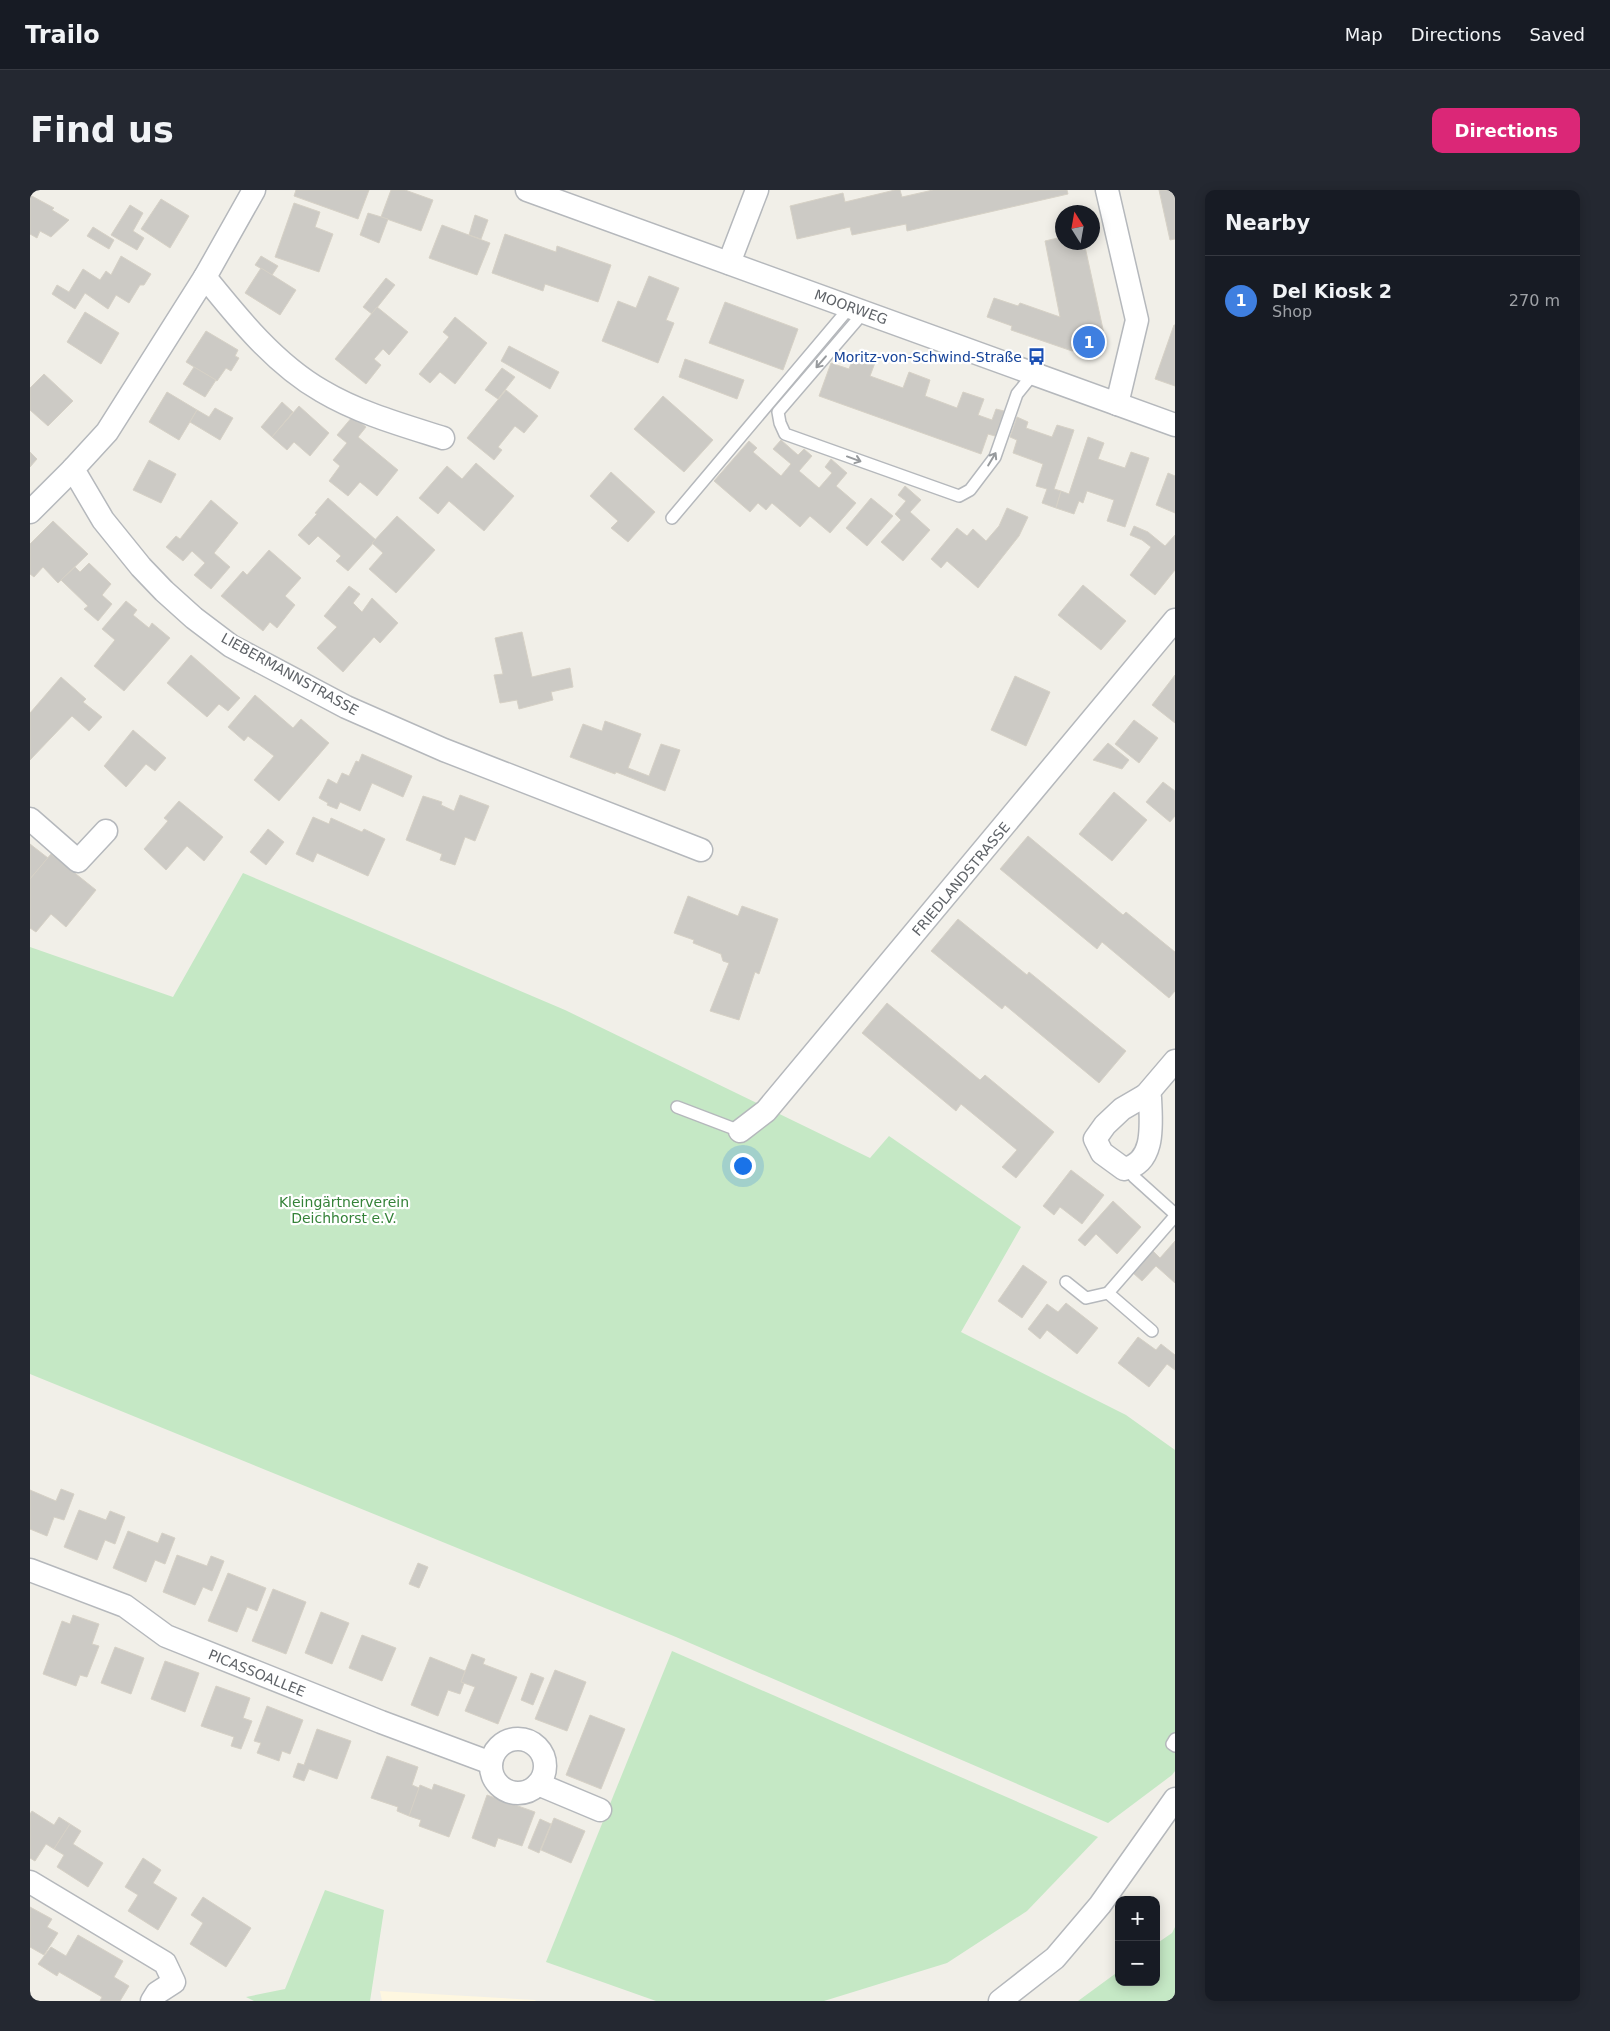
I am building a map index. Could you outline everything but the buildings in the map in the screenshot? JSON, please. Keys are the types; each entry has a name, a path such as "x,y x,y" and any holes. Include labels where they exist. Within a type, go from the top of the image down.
{"street":[{"path":"30,512 107,432 204,277 254,190"},
{"name":"MOORWEG","path":"527,190 1175,425"},
{"path":"728,263 757,190"},
{"path":"1107,190 1137,320 1117,404"},
{"path":"204,277 260,340 305,380 323,392 380,418 443,438"},
{"name":"LIEBERMANNSTRASSE","path":"73,469 103,520 141,567 194,618 231,646 355,711 444,750 701,850"},
{"name":"FRIEDLANDSTRASSE","path":"740,1131 766,1111 1175,620"},
{"path":"30,819 78,861 106,831"},
{"path":"1146,1095 1150,1098 1151,1122 1148,1148 1142,1158 1131,1168 1124,1169 1102,1152 1094,1138 1122,1109 1146,1095 1175,1061"},
{"name":"PICASSOALLEE","path":"30,1570 125,1606 166,1636 381,1722 491,1763"},
{"path":"516,1738 525,1739 540,1749 545,1767 543,1776 538,1784 531,1790 524,1792 507,1790 500,1786 494,1779 491,1763 493,1754 499,1746 516,1738"},
{"path":"538,1784 600,1810"},
{"path":"1000,2001 1055,1958 1100,1905 1175,1799"},
{"path":"30,1882 165,1962 174,1982 157,1993 152,2001"}],"lane":[{"path":"857,310 778,412 785,434 959,496 970,490 995,457 1017,394 1034,373"},
{"path":"672,518 857,310"},
{"path":"677,1107 740,1131"},
{"path":"1066,1282 1086,1298 1108,1293 1175,1215 1134,1177 1131,1168"},
{"path":"1108,1293 1152,1330"},
{"path":"1175,1739 1172,1744 1175,1746"}],"shaded area":[{"path":"380,1991 535,2000 536,2001 382,2001"}],"green space":[{"name":"Kleingärtnerverein Deichhorst e.V.","path":"243,873 565,1010 870,1158 889,1136 1021,1227 961,1332 1126,1415 1175,1450 1175,1771 1172,1775 1108,1823 676,1637 30,1374 30,947 173,997"},
{"path":"672,1651 1098,1837 1027,1911 947,1963 824,2001 656,2001 546,1962"},
{"path":"325,1890 384,1910 370,2001 254,2001 246,1997 285,1989"},
{"path":"1175,1927 1175,2001 1078,2001 1115,1974 1115,1986 1160,1986 1160,1941 1172,1933"}],"place":[{"name":"Del Kiosk 2","path":"1089,342"},
{"name":"Moritz-von-Schwind-Straße","path":"1036,357"}]}
